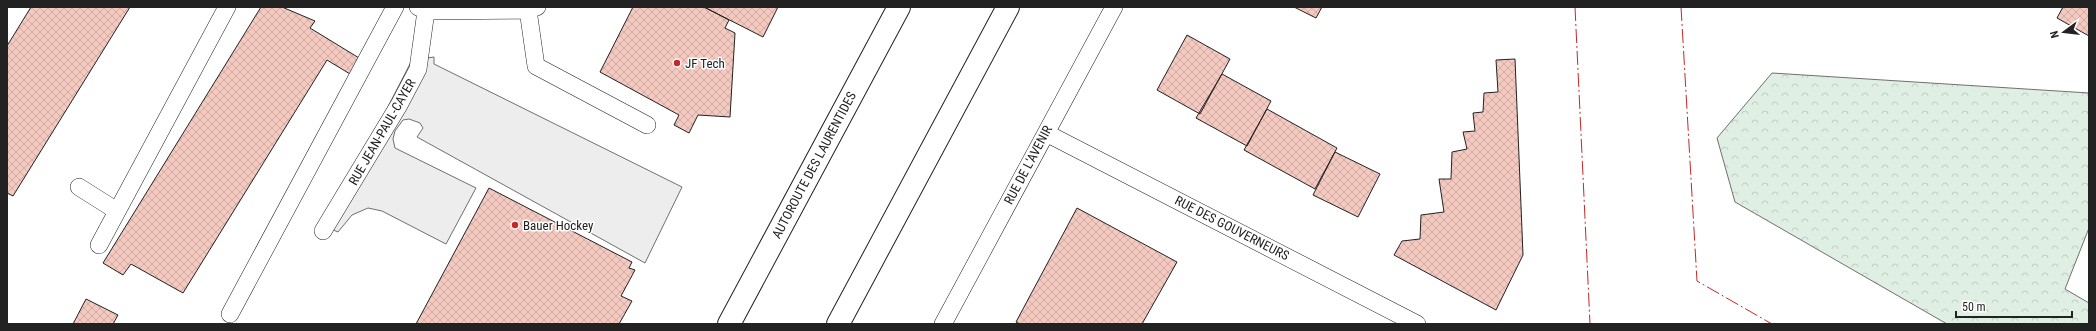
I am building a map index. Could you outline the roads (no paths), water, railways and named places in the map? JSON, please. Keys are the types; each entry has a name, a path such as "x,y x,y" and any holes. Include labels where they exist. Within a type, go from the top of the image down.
{"highway":[{"name":"AUTOROUTE DES LAURENTIDES","path":"729,324 899,7"},
{"path":"838,324 1008,7"}],"street":[{"path":"99,245 227,7"},
{"path":"230,314 396,7"},
{"name":"RUE DE L'AVENIR","path":"943,324 1114,7"},
{"path":"422,9 532,9 536,66 647,125"},
{"name":"RUE JEAN-PAUL-CAYER","path":"323,231 399,105 418,69 422,9"},
{"name":"RUE DES GOUVERNEURS","path":"1046,133 1417,324"},
{"path":"79,187 117,211"}],"place":[{"name":"JF Tech","path":"677,63"},
{"name":"Bauer Hockey","path":"515,225"}]}
